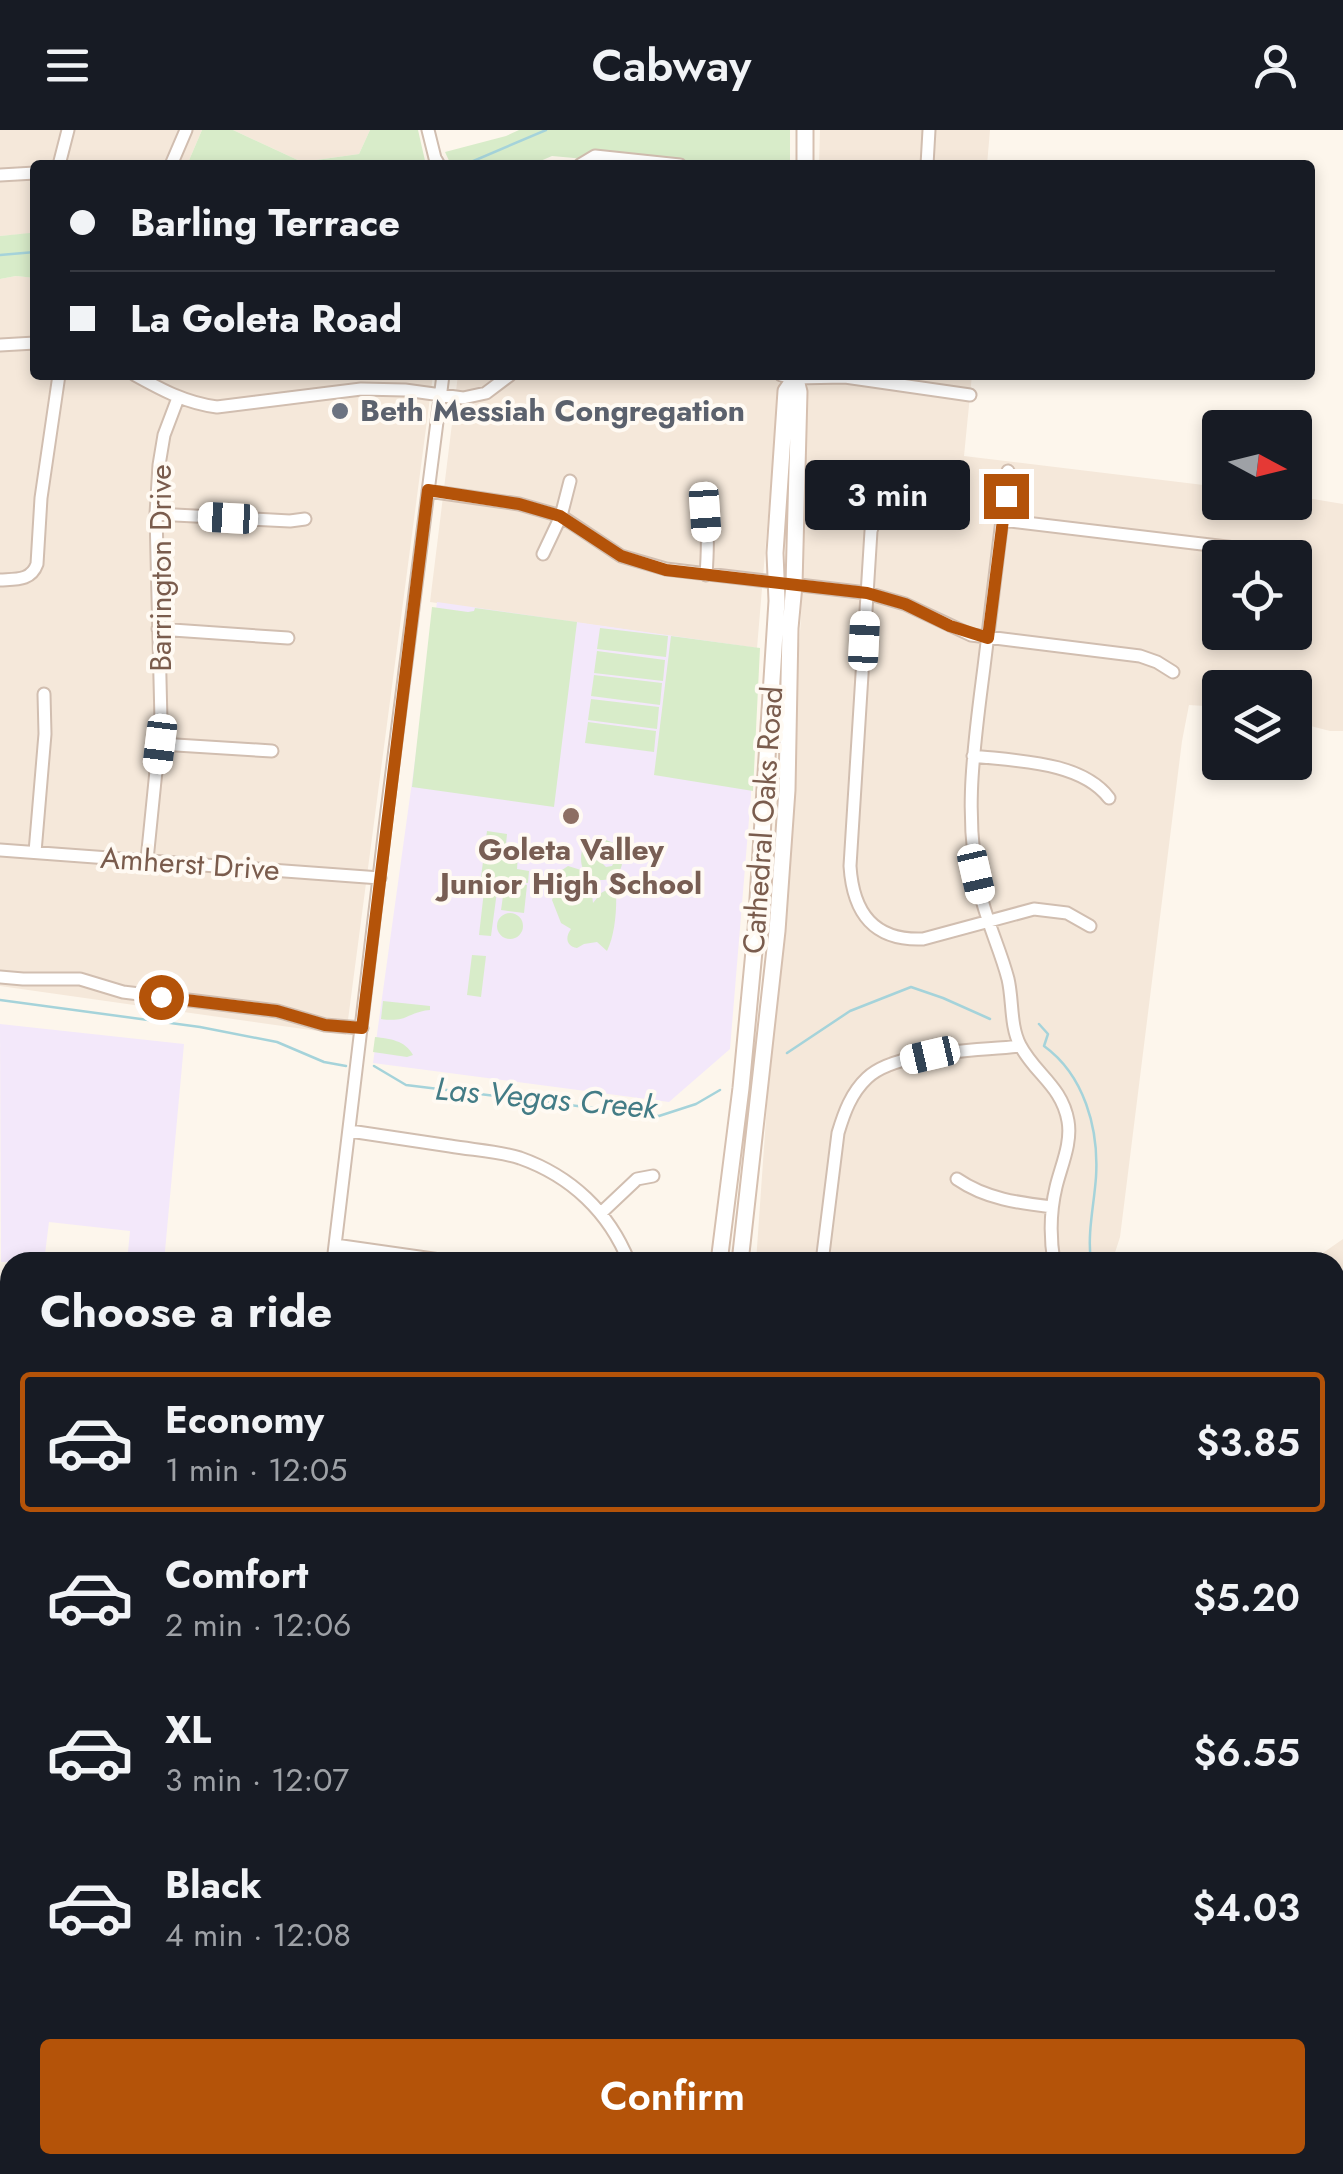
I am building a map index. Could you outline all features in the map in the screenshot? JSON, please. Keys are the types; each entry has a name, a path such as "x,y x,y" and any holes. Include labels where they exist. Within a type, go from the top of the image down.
{"main road":[{"path":"805,130 805,160"},
{"name":"Cathedral Oaks Road","path":"719,1252 756,930 789,380"},
{"name":"Cathedral Oaks Road","path":"741,1252 777,931 787,790 798,392 792,380"}],"street":[{"path":"60,160 68,130"},
{"path":"173,160 186,130"},
{"path":"428,130 436,160"},
{"path":"926,160 929,130"},
{"path":"588,160 594,156 632,160"},
{"path":"0,175 30,173"},
{"path":"0,345 30,343"},
{"path":"0,580 40,572 42,498 58,380"},
{"path":"144,380 178,398 217,406 384,388 463,398 493,389 504,380"},
{"path":"334,1252 442,380"},
{"path":"913,380 970,395"},
{"name":"Barrington Drive","path":"147,860 162,721 156,514 159,464 164,435 178,398"},
{"path":"1008,471 973,756 972,847 988,922 1008,980 1015,1032 1020,1046 1055,1088 1069,1126 1052,1207 1054,1252"},
{"path":"543,554 570,481"},
{"path":"428,490 519,504 560,516 621,556 666,570 867,593 988,638 1140,656 1172,672"},
{"path":"700,492 705,512 706,574"},
{"path":"878,510 871,530 850,866 856,903 874,926 904,940 923,939 1034,909 1067,913 1090,926"},
{"path":"156,514 290,521 305,518"},
{"path":"1002,520 1202,544"},
{"path":"158,630 288,638"},
{"path":"35,852 45,734 44,694"},
{"path":"160,744 272,751"},
{"path":"973,756 1031,763 1085,777 1100,786 1109,798"},
{"name":"Amherst Drive","path":"0,850 380,878"},
{"path":"0,976 80,979 123,992 277,1011 325,1025 362,1028"},
{"path":"823,1252 838,1134 843,1115 870,1074 896,1062 930,1055 1020,1046"},
{"path":"350,1131 518,1157 570,1183 602,1213 624,1252"},
{"path":"602,1213 638,1179 654,1176"},
{"path":"957,1180 995,1198 1052,1207"},
{"path":"335,1245 384,1252"}],"shaded area":[{"path":"0,130 202,130 189,160 30,160 30,233 0,236"},
{"path":"233,130 370,130 359,154 298,160"},
{"path":"820,130 990,130 987,160 819,160"},
{"path":"30,277 30,380 432,380 346,1035 0,986 0,279"},
{"path":"457,380 780,380 757,648 430,602"},
{"path":"808,380 972,380 964,456 1202,485 1202,520 1312,520 1312,499 1343,504 1343,731 1312,726 1312,670 1202,670 1202,706 1189,705 1115,1252 757,1252 801,617"},
{"name":"Goleta Valley Junior High School","path":"437,602 757,648 751,795 730,1049 669,1102 373,1063"},
{"path":"0,1024 184,1044 165,1252 128,1252 130,1231 49,1222 45,1252 1,1252"},
{"path":"1343,1239 1343,1252 1324,1252"}],"green space":[{"path":"202,130 233,130 298,160 189,160"},
{"path":"370,130 418,130 425,160 316,160 359,154"},
{"path":"519,130 790,130 790,160 596,160 552,156 543,160 449,160 445,152"},
{"path":"30,233 30,277 0,279 0,236"},
{"path":"432,607 468,612 475,608 577,622 554,807 412,787"},
{"path":"600,628 668,636 666,657 597,649"},
{"path":"671,636 760,648 753,791 654,775"},
{"path":"597,651 665,660 663,681 594,673"},
{"path":"594,675 662,683 660,705 591,696"},
{"path":"591,699 659,707 657,729 588,720"},
{"path":"588,722 656,731 654,752 585,743"},
{"path":"487,831 507,834 505,854 518,856 517,869 529,871 528,883 481,877"},
{"path":"601,838 616,844 622,858 621,868 605,880 587,875 582,865 582,850 586,858 612,866 615,860 611,854 601,858 587,856 585,845"},
{"path":"568,866 581,870 583,888 592,895 593,903 601,893 612,887 616,890 615,922 607,951 597,942 577,948 569,943 571,929 561,923 552,900 556,874"},
{"path":"485,882 498,884 491,936 479,935"},
{"path":"505,882 527,885 524,913 501,910"},
{"path":"510,913 519,917 523,926 519,935 510,939 501,935 497,926 501,917"},
{"path":"472,955 486,956 481,997 467,995"},
{"path":"383,1001 430,1006 430,1010 397,1020 381,1019"},
{"path":"375,1037 401,1043 413,1055 373,1052"}],"waterway":[{"path":"476,160 546,130"},
{"path":"0,255 30,252"},
{"name":"Las Vegas Creek","path":"787,1053 850,1011 911,987 990,1019"},
{"name":"Las Vegas Creek","path":"0,1000 200,1027 277,1042 324,1062 346,1066"},
{"name":"Las Vegas Creek","path":"1039,1024 1048,1034 1044,1046 1079,1087 1091,1122 1096,1177 1090,1252"},
{"name":"Las Vegas Creek","path":"374,1066 406,1085 659,1116 696,1104 720,1090"}],"place":[{"name":"Beth Messiah Congregation","path":"340,411"},
{"name":"Goleta Valley Junior High School","path":"571,816"}],"route":[{"path":"161,997 277,1011 325,1025 362,1028 428,490 519,504 560,516 621,556 666,570 883,596 988,638 1006,496"}]}
